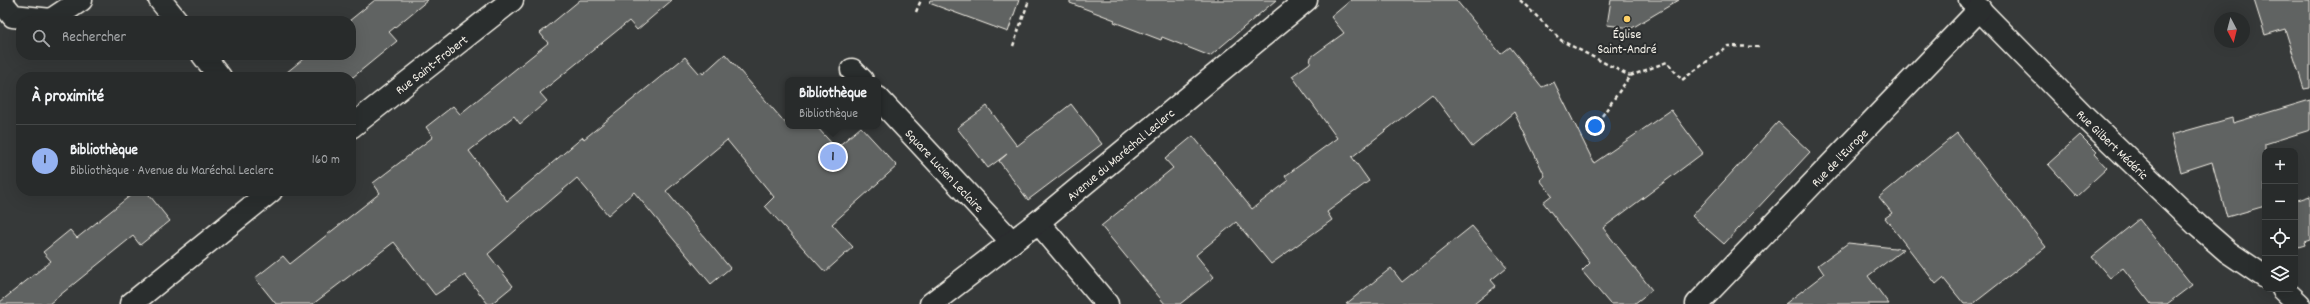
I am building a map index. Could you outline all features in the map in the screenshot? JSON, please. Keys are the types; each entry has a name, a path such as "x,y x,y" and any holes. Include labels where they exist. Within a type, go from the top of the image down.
{"street":[{"path":"0,0 13,16 16,16"},
{"path":"57,16 81,0"},
{"path":"160,0 173,16"},
{"name":"Rue Saint-Frobert","path":"356,123 512,0"},
{"name":"Avenue du Maréchal Leclerc","path":"930,304 1038,222 1306,0"},
{"name":"Rue Gilbert Médéric","path":"1975,5 2084,116 2197,225 2228,252 2262,275"},
{"name":"Rue de l'Europe","path":"1697,304 1975,5"},
{"path":"207,60 216,72"},
{"name":"Square Lucien Leclaire","path":"881,101 1012,242"},
{"path":"131,304 265,196"},
{"path":"1038,222 1107,304"},
{"path":"2286,292 2299,304"}],"path":[{"path":"916,12 921,0"},
{"path":"1013,46 1029,0"},
{"path":"1520,0 1562,41 1630,76"},
{"path":"1602,116 1630,76 1667,62 1682,80 1728,46 1758,47"}],"building":[{"path":"375,0 428,0 389,32 397,41 356,75 356,72 287,72 302,60 356,60 355,16"},
{"path":"580,0 672,0 637,30 629,21 540,93 547,101 520,124 514,116 469,151 507,201 583,137 584,139 685,57 699,73 701,71 703,74 725,54 785,123 785,129 819,129 836,148 859,129 863,129 897,166 832,224 853,247 825,272 765,206 774,197 727,140 666,191 730,268 711,284 634,192 608,215 577,178 488,254 513,286 491,304 488,304 465,275 435,295 394,242 313,304 276,304 255,278 283,256 290,264 380,193 373,183 433,137 426,127 453,106 460,114 548,43 540,33"},
{"path":"930,0 1019,0 1008,32 929,3"},
{"path":"1070,0 1276,0 1210,56 1162,37 1161,40 1114,22 1115,20 1070,3"},
{"path":"1351,0 1456,0 1501,54 1510,47 1542,87 1554,82 1594,163 1671,110 1703,153 1603,228 1652,290 1634,304 1610,304 1582,271 1590,263 1543,202 1552,195 1540,180 1545,176 1514,112 1472,147 1432,94 1352,157 1369,181 1327,212 1332,220 1271,264 1236,222 1196,255 1214,277 1180,304 1165,304 1101,226 1173,168 1165,159 1193,136 1252,209 1288,181 1285,176 1337,138 1292,76 1310,63 1311,57 1344,33 1331,17"},
{"name":"Église Saint-André","path":"1611,0 1679,0 1632,28 1607,25"},
{"path":"2254,0 2310,0 2310,88 2304,89 2285,29 2265,35"},
{"path":"2310,100 2310,130 2265,144 2265,148 2262,148 2262,207 2227,217 2212,162 2181,172 2171,135 2232,118 2233,123"},
{"path":"1071,104 1102,144 1028,200 999,161 1007,154 988,168 957,128 987,106 1017,146"},
{"path":"1778,122 1810,152 1724,244 1692,216"},
{"path":"1957,133 2046,247 1973,304 1964,304 1943,278 1936,284 1885,218 1892,213 1879,197"},
{"path":"2080,135 2097,152 2094,154 2107,168 2077,196 2048,164"},
{"path":"130,196 150,196 170,221 140,245 133,236 49,304 0,304 0,302 51,261 43,252 70,230 77,238"},
{"path":"2310,196 2310,240 2304,242 2305,245 2298,247 2298,220 2298,200"},
{"path":"2139,219 2192,285 2167,304 2151,304 2123,268 2110,278 2092,257"},
{"path":"1472,226 1507,267 1491,280 1496,286 1474,304 1346,304 1391,268 1402,282"},
{"path":"1848,243 1904,249 1868,276 1889,304 1785,304 1824,274 1818,265"}],"place":[{"name":"Église Saint-André","path":"1627,19"},
{"name":"Bibliothèque","path":"833,157"}]}
